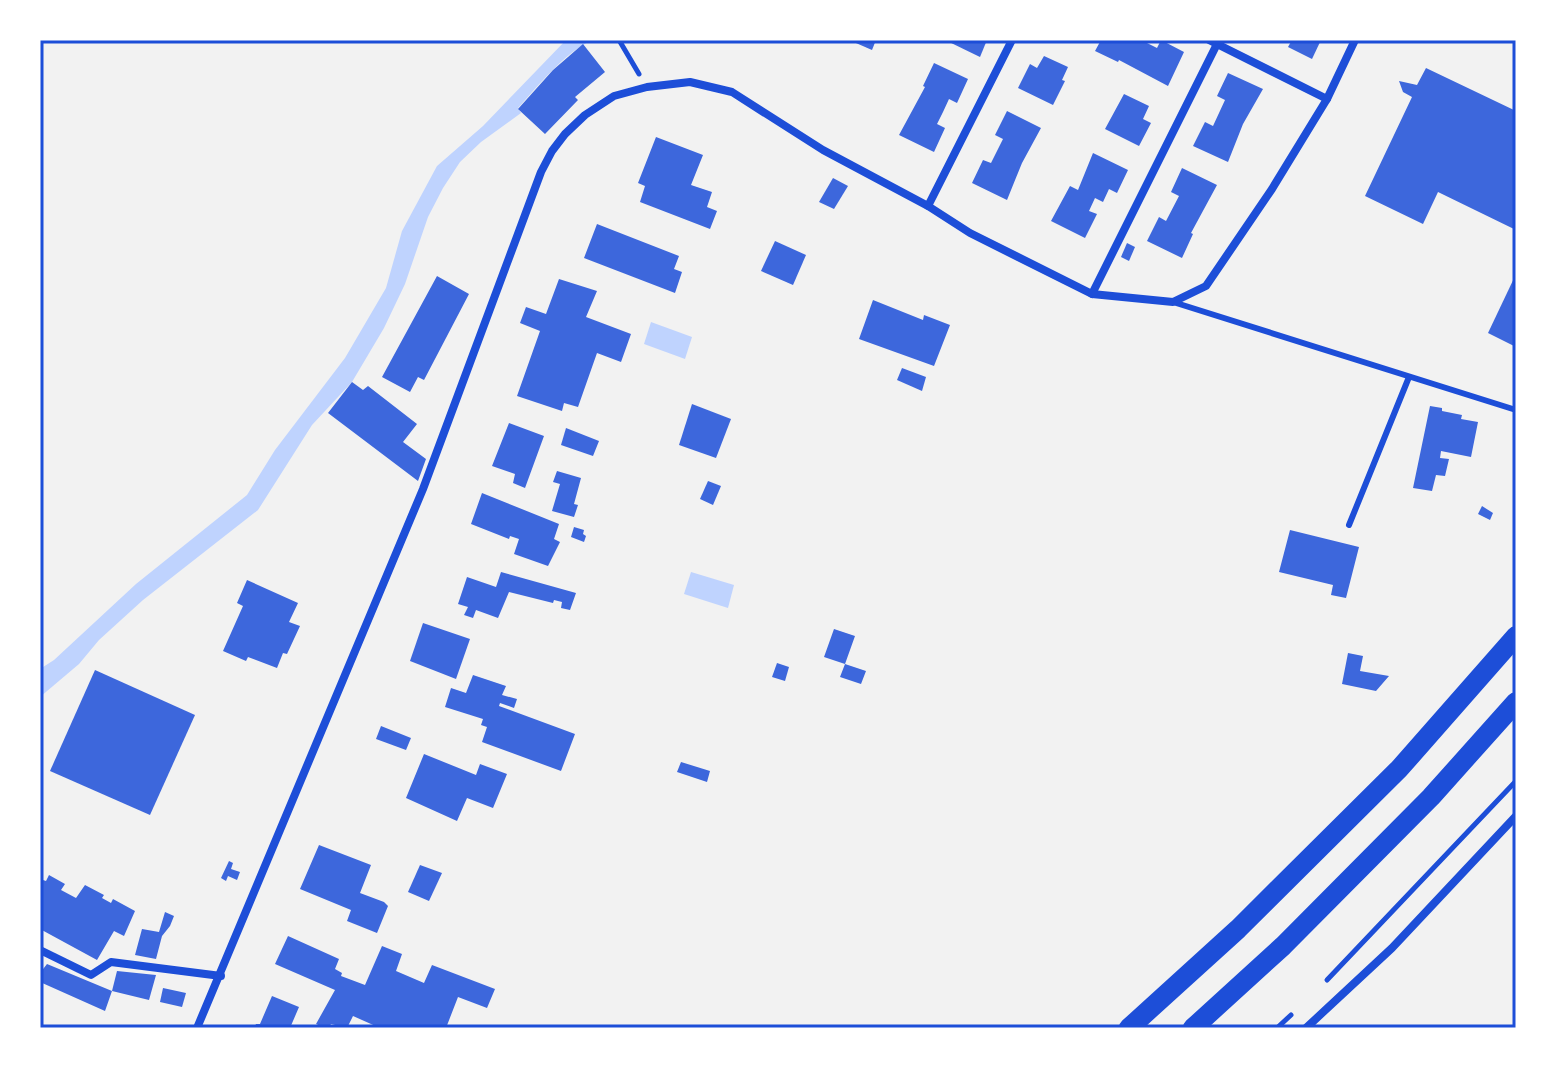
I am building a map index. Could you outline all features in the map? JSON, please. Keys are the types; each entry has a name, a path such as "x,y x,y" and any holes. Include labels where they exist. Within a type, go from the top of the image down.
{"highway":[{"path":"1129,1028 1238,929 1399,769 1516,636"},
{"path":"1193,1028 1283,946 1431,797 1516,702"}],"street":[{"path":"928,206 1012,40"},
{"path":"197,1028 423,489 541,172 552,151 585,115 614,96 647,87 690,82 732,92 823,150 928,206 970,233 1092,294 1173,302 1206,286 1272,189 1327,99 1355,40"},
{"path":"1092,294 1213,42 1327,99"},
{"path":"1306,1028 1392,948 1516,816"},
{"path":"40,950 91,975 111,962 221,976"}],"lane":[{"path":"1173,302 1516,410"},
{"path":"1349,525 1409,377"}],"path":[{"path":"619,40 647,87"},
{"path":"1324,983 1516,781"},
{"path":"1277,1028 1294,1012"}],"water":[{"path":"566,40 592,40 552,71 518,108 521,113 481,142 460,162 428,217 405,284 384,328 352,382 312,425 258,510 143,600 99,640 79,664 40,697 40,669 54,660 136,584 247,495 275,450 345,358 386,288 402,231 437,166 483,126"},
{"path":"651,322 692,337 685,359 644,344"},
{"path":"691,572 734,585 728,608 684,594"}],"building":[{"path":"849,40 876,40 872,50"},
{"path":"945,40 987,40 980,57"},
{"path":"1101,40 1141,40 1157,48 1161,40 1184,52 1168,86 1095,51"},
{"path":"1292,40 1321,40 1312,59 1288,47"},
{"path":"583,44 605,72 575,97 578,100 545,134 518,109 553,70"},
{"path":"1044,56 1068,67 1053,105 1018,88 1030,64 1037,68"},
{"path":"934,63 968,79 957,103 949,99 937,124 945,128 934,152 899,135"},
{"path":"1426,68 1516,111 1516,230 1438,192 1423,224 1365,196 1412,97 1403,92 1399,81 1417,85"},
{"path":"1228,73 1263,89 1243,124 1228,162 1193,146 1205,122 1213,126 1225,100 1217,96"},
{"path":"1124,94 1149,106 1143,119 1151,123 1139,146 1105,129"},
{"path":"1007,111 1041,128 1007,200 972,183 983,160 991,163 1003,139 995,135"},
{"path":"656,137 703,155 691,185 712,192 707,207 717,211 710,229 640,202 645,186 638,183"},
{"path":"1093,153 1128,170 1117,193 1109,189 1103,202 1095,198 1089,211 1097,214 1085,238 1051,221 1070,186 1078,190"},
{"path":"1182,168 1217,185 1191,233 1182,258 1147,241 1159,217 1166,221 1179,196 1171,192"},
{"path":"833,178 848,186 834,209 819,202"},
{"path":"597,224 679,256 674,269 682,272 675,293 584,258"},
{"path":"775,241 806,255 793,285 761,271"},
{"path":"1127,243 1135,247 1129,261 1121,257"},
{"path":"1516,274 1516,347 1488,333"},
{"path":"437,276 469,294 424,380 418,377 410,392 382,377"},
{"path":"559,279 597,291 586,317 631,334 621,362 597,353 578,407 564,403 562,411 517,396 540,331 520,323 526,307 546,314"},
{"path":"873,300 923,320 924,315 950,325 934,366 859,339"},
{"path":"902,368 926,377 922,391 897,380"},
{"path":"352,382 363,390 368,386 417,424 403,442 426,459 418,481 328,413"},
{"path":"692,404 731,419 716,458 679,445"},
{"path":"1430,406 1462,415 1461,419 1478,422 1471,457 1441,451 1440,458 1449,459 1445,476 1436,475 1432,491 1413,488"},
{"path":"509,423 544,436 525,488 513,483 515,474 492,466"},
{"path":"566,428 599,441 593,456 561,445"},
{"path":"557,471 581,478 574,517 552,511 560,484 553,482"},
{"path":"708,481 721,486 713,505 700,499"},
{"path":"482,493 559,524 554,539 560,542 548,566 514,554 519,539 510,536 509,539 471,524"},
{"path":"1482,506 1493,513 1490,520 1478,514"},
{"path":"574,527 584,530 584,542 571,537"},
{"path":"1290,530 1359,547 1346,598 1331,595 1333,585 1279,572"},
{"path":"501,572 576,593 570,610 561,608 562,602 554,600 553,603 509,592 498,618 476,610 473,618 464,615 468,607 458,604 467,577 496,587"},
{"path":"247,580 298,603 289,622 300,626 277,668 248,657 246,661 223,651 243,606 237,603"},
{"path":"423,623 470,639 456,679 410,661"},
{"path":"834,629 855,636 845,664 824,657"},
{"path":"1348,653 1363,656 1360,671 1389,676 1376,691 1342,684"},
{"path":"777,663 789,667 785,681 772,677"},
{"path":"845,664 866,671 861,684 840,677"},
{"path":"95,670 195,715 150,815 50,771"},
{"path":"473,675 506,686 502,695 517,699 514,708 500,703 499,706 575,734 561,771 482,742 487,727 481,725 483,719 445,707 451,688 466,693"},
{"path":"381,726 411,738 406,750 376,739"},
{"path":"424,754 476,775 480,764 507,774 493,808 467,798 457,821 406,798"},
{"path":"681,762 710,771 707,782 677,772"},
{"path":"319,845 371,865 360,893 388,906 377,933 347,921 351,910 300,889"},
{"path":"229,861 233,863 231,869 240,872 237,880 228,876 226,881 221,878"},
{"path":"420,865 442,873 429,901 408,892"},
{"path":"49,875 65,884 61,890 76,898 85,885 104,895 102,898 111,903 113,899 135,911 124,936 114,931 97,960 40,929 40,879 46,881"},
{"path":"165,912 174,916 162,936 156,959 135,955 142,929 159,932"},
{"path":"288,936 339,959 335,969 342,973 341,976 365,985 382,946 402,954 396,971 424,983 432,965 495,989 487,1008 458,997 446,1028 380,1028 353,1016 347,1028 331,1024 325,1028 316,1024 335,990 275,964"},
{"path":"47,964 112,991 105,1011 40,982 40,973"},
{"path":"117,971 156,975 149,1000 112,991"},
{"path":"163,988 186,993 182,1007 160,1002"},
{"path":"272,996 299,1007 290,1028 254,1028 260,1024"}]}
